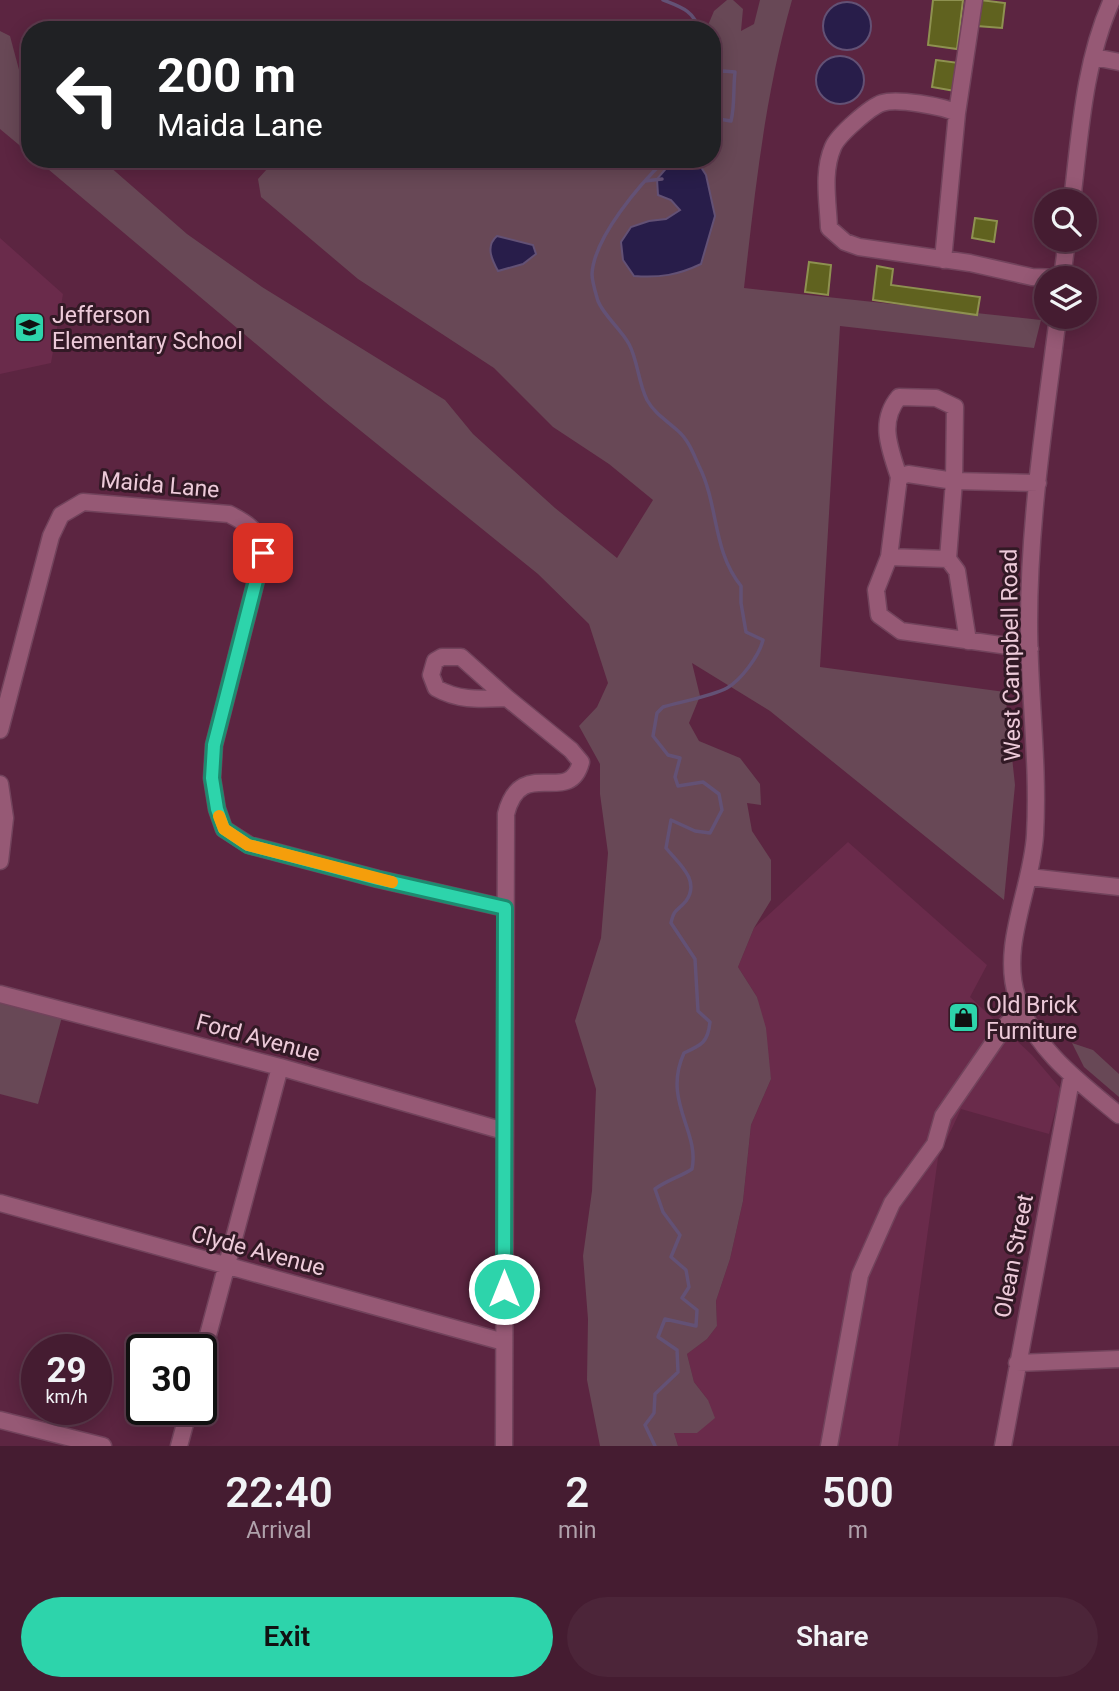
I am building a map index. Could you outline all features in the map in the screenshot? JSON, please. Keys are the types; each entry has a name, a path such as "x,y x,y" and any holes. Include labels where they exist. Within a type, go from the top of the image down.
{"street":[{"path":"943,260 957,113 974,0"},
{"path":"1073,189 1083,104 1103,21 1112,0"},
{"path":"1094,57 1119,62"},
{"path":"957,113 921,104 881,103 849,126 833,146 827,174 829,228 845,242 859,247 1034,276"},
{"name":"West Campbell Road","path":"1057,329 1033,523 1030,649 1037,797 1034,855 1011,950 1013,981 1021,1009 1037,1038 1072,1075 1119,1115"},
{"path":"968,641 957,571 948,559 954,481 955,407 936,398 900,397 890,408 886,439 899,477 889,557 876,590 879,615 901,631 968,641 1030,649"},
{"path":"899,477 908,474 954,481 1038,484"},
{"name":"Maida Lane","path":"0,730 51,536 61,515 83,502 229,514 250,524 258,536 263,553 214,745 212,778 217,809 224,829 248,845 505,908"},
{"path":"889,557 948,559"},
{"path":"504,1446 506,814 517,789 527,783 570,780 578,774 581,762 571,750 507,698"},
{"path":"0,784 5,818 0,861"},
{"path":"1029,877 1119,887"},
{"name":"Ford Avenue","path":"0,994 280,1067 504,1131"},
{"path":"829,1446 860,1275 892,1203 935,1144 943,1116 1004,1026 1021,1009"},
{"path":"208,1334 280,1067"},
{"name":"Olean Street","path":"1003,1446 1072,1075"},
{"name":"Clyde Avenue","path":"0,1203 504,1342"},
{"path":"1017,1363 1119,1359"},
{"path":"0,1420 103,1446"},
{"path":"179,1446 185,1425"}],"shaded area":[{"path":"727,0 733,0 743,9 741,31 754,24 760,0 792,0 768,107 744,288 1034,319 1034,329 1039,329 1034,348 840,326 820,667 1005,692 1015,785 1004,900 770,711 692,663 700,696 689,723 699,741 740,758 760,784 761,805 747,803 752,831 771,860 771,900 754,928 738,967 757,997 766,1028 771,1079 751,1125 743,1201 730,1259 716,1301 717,1326 707,1339 687,1354 694,1382 708,1400 715,1418 697,1433 674,1433 678,1446 600,1446 587,1380 588,1319 583,1256 592,1191 596,1089 575,1021 601,938 608,853 600,794 600,764 579,726 597,707 608,683 589,624 538,574 325,402 47,168 111,168 187,234 262,287 445,400 473,434 555,508 617,558 653,500 609,464 553,427 494,368 358,279 261,197 258,179 268,168 721,168 721,21 710,21 714,11","holes":["706,175 715,216 709,234 649,221 666,219 680,209 671,200 658,195"]},
{"path":"847,2 864,9 871,26 864,43 847,50 830,43 823,26 830,9"},
{"path":"0,31 10,36 21,77 21,146 0,129"},
{"path":"840,56 857,63 864,80 857,97 840,104 823,97 816,80 823,63"},
{"path":"666,168 702,168 706,175 715,216 701,264 669,275 634,276 623,260 621,242 631,227 666,219 680,210 671,200 658,195 657,179"},
{"path":"497,236 533,245 536,254 523,264 498,271 490,249"},
{"name":"Jefferson Elementary School","path":"0,238 63,294 51,363 0,374"},
{"path":"848,842 987,965 970,997 1032,1055 1061,1089 1049,1134 961,1109 938,1158 898,1446 678,1446 674,1433 697,1433 708,1400 694,1382 687,1354 707,1339 717,1326 716,1301 730,1259 743,1201 751,1125 771,1079 757,997 738,967 754,928"},
{"path":"0,1000 62,1017 38,1104 0,1094"},
{"path":"1072,1043 1093,1050 1119,1074 1119,1097 1084,1067"}],"building":[{"path":"933,0 963,0 957,49 928,45"},
{"path":"980,0 1005,3 1002,28 977,26"},
{"path":"936,60 959,63 955,91 932,87"},
{"path":"975,218 997,221 994,242 972,238"},
{"path":"809,262 831,265 828,295 805,292"},
{"path":"877,266 893,269 891,285 980,297 977,315 873,300"}],"waterway":[{"path":"663,0 680,7 696,21"},
{"path":"721,72 735,72 731,121 721,119"},
{"path":"655,1446 645,1425 654,1413 655,1394 678,1372 677,1350 658,1337 665,1319 696,1326 697,1310 682,1298 689,1287 686,1270 671,1257 680,1235 663,1212 655,1189 692,1169 691,1142 679,1101 678,1070 684,1053 700,1045 706,1038 710,1022 698,1011 695,959 671,923 675,912 686,901 691,886 686,872 666,848 671,820 695,831 710,833 722,810 719,794 703,782 678,786 675,777 680,758 668,755 653,736 657,713 663,707 727,688 749,667 763,640 746,632 741,586 725,558 710,497 692,451 681,434 657,413 647,400 629,344 601,307 593,284 595,259 609,228 657,168"},
{"path":"645,181 662,179"}],"slow traffic":[{"path":"219,816 224,829 248,845 392,882"}],"place":[{"name":"Jefferson Elementary School","path":"29,328"},
{"name":"Old Brick Furniture","path":"963,1018"}],"route":[{"path":"263,553 214,745 212,778 217,809 224,829 248,845 505,908 504,1289"}]}
